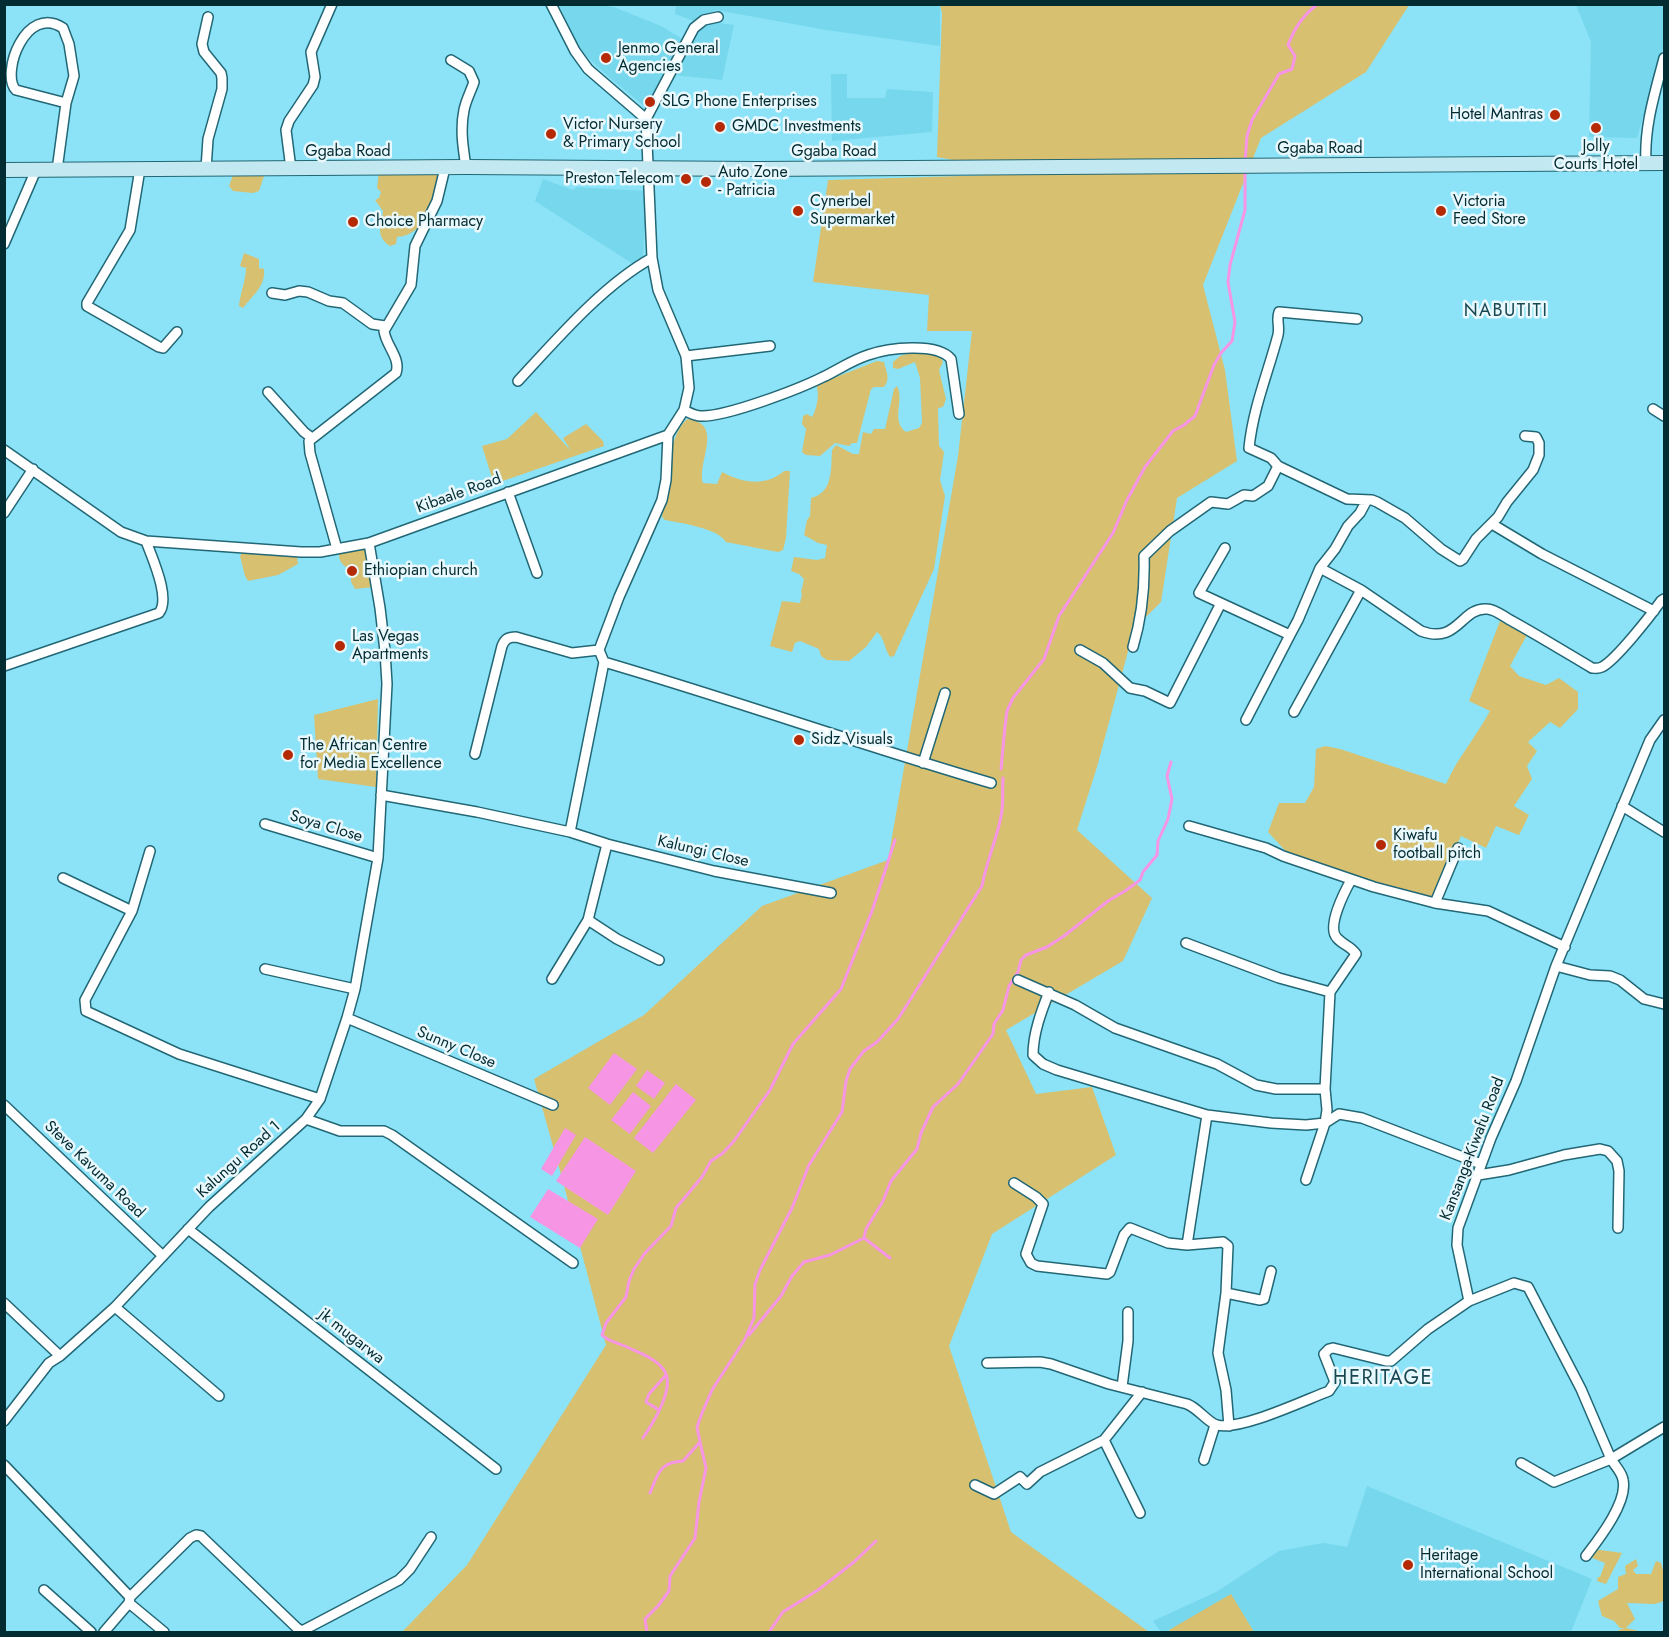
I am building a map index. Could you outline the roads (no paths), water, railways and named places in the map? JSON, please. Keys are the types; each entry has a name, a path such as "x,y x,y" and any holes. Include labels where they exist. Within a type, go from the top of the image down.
{"main road":[{"name":"Ggaba Road","path":"4,170 1665,163"}],"street":[{"path":"291,169 286,130 289,121 313,85 315,77 311,52 332,4"},
{"path":"551,4 575,51 588,69 646,119"},
{"path":"206,169 208,139 222,90 221,73 204,52 202,44 208,17"},
{"path":"570,832 604,662 599,650 619,597 662,500 666,480 668,435 684,410 688,398 687,356 658,290 652,258 646,119 689,36 704,20 718,17"},
{"path":"57,170 66,103 74,76 67,36 63,28 50,22 34,25 20,39 15,48 8,76 10,85 16,90 66,103"},
{"path":"1646,163 1645,142 1648,124 1665,58"},
{"path":"451,60 469,70 474,82 466,102 462,127 466,167"},
{"path":"337,549 308,445 312,438 396,374 397,361 385,337 385,326 405,299 411,285 415,246 437,201 445,168"},
{"path":"140,169 130,230 87,306 159,347 163,348 167,345 177,332"},
{"path":"4,244 36,170"},
{"path":"518,381 565,330 605,293 652,258"},
{"path":"272,293 285,295 299,291 308,292 329,301 343,303 372,324 385,326"},
{"path":"1357,319 1279,312 1276,319 1279,332 1259,395 1249,448 1271,459 1278,466 1347,499 1377,502 1405,518 1422,535 1456,560 1462,559 1476,539 1492,524 1536,462 1539,449 1538,439 1526,436"},
{"path":"687,356 770,346"},
{"path":"684,410 700,416 721,413 751,405 821,378 870,354 921,348 947,354 951,359 959,414"},
{"path":"268,392 312,438"},
{"path":"1653,409 1665,416"},
{"name":"Kibaale Road","path":"4,450 121,532 146,541 301,552 369,543 668,435"},
{"path":"1133,647 1139,628 1143,600 1144,556 1170,531 1211,501 1228,504 1244,495 1253,496 1259,493 1268,486 1278,466"},
{"path":"4,513 33,469"},
{"path":"508,492 537,573"},
{"path":"1246,720 1298,620 1320,568 1367,500"},
{"path":"1492,524 1542,554 1654,610"},
{"path":"4,666 159,612 164,605 163,593 146,541"},
{"name":"Kalungu Road 1","path":"4,1421 49,1364 115,1307 209,1207 306,1119 320,1099 355,988 378,858 387,684 386,651 369,543"},
{"path":"1225,548 1198,593 1290,635"},
{"path":"1320,568 1361,590 1421,631 1432,635 1451,631 1479,610 1494,611 1592,668 1605,665 1665,599"},
{"path":"1294,712 1361,590"},
{"path":"1080,650 1103,663 1127,686 1145,691 1170,703 1220,605"},
{"path":"475,754 502,646 509,637 572,653 599,650"},
{"path":"604,662 991,783"},
{"path":"923,763 945,693"},
{"name":"Kansanga-Kiwafu Road","path":"1469,1300 1456,1236 1481,1164 1516,1081 1556,966 1650,740 1665,720"},
{"name":"Kalungi Close","path":"381,795 570,832 607,844 714,871 831,893"},
{"path":"1622,806 1665,832"},
{"name":"Soya Close","path":"265,824 378,858"},
{"path":"1189,826 1266,848 1351,880 1435,903 1488,911 1565,946"},
{"path":"552,979 588,920 607,844"},
{"path":"1435,903 1458,848"},
{"path":"150,851 132,911 85,1000 86,1011 179,1054 320,1099"},
{"path":"63,878 132,911"},
{"path":"1306,1180 1325,1123 1327,1110 1325,1089 1330,992 1356,954 1353,949 1337,938 1334,928 1342,897 1351,880"},
{"path":"588,920 617,939 659,960"},
{"path":"1186,943 1279,978 1330,992"},
{"path":"1556,966 1590,975 1610,976 1620,980 1644,999 1665,1004"},
{"path":"265,969 355,988"},
{"path":"1018,980 1049,992 1115,1028 1217,1064 1256,1085 1276,1089 1325,1089"},
{"path":"1049,992 1038,1019 1033,1046 1033,1055 1043,1064 1097,1083 1207,1115 1294,1125 1325,1123 1340,1114 1354,1116 1481,1164"},
{"name":"Sunny Close","path":"347,1018 553,1105"},
{"name":"Steve Kavuma Road","path":"4,1105 163,1256"},
{"path":"1186,1245 1207,1115"},
{"path":"306,1119 340,1131 384,1131 392,1135 573,1263"},
{"path":"1478,1175 1509,1170 1564,1155 1600,1149 1608,1151 1617,1161 1619,1171 1618,1228"},
{"path":"1014,1183 1043,1204 1026,1254 1031,1263 1036,1266 1107,1274 1110,1272 1124,1235 1130,1228 1168,1243 1186,1245 1223,1242 1227,1244 1226,1293 1218,1353 1226,1389 1229,1426"},
{"name":"jk mugarwa","path":"188,1229 496,1469"},
{"path":"1226,1293 1264,1299 1271,1270"},
{"path":"987,1363 1040,1362 1051,1364 1076,1374 1196,1407 1215,1425 1229,1426 1262,1417 1329,1391 1335,1382 1324,1354 1329,1349 1391,1361 1428,1329 1469,1300 1514,1283 1521,1284 1528,1287 1581,1389 1603,1444 1623,1476 1624,1486 1618,1508 1586,1556"},
{"path":"4,1304 60,1356"},
{"path":"115,1307 219,1396"},
{"path":"1122,1387 1128,1341 1128,1312"},
{"path":"975,1485 994,1494 1020,1477 1027,1484 1040,1472 1104,1440 1143,1392"},
{"path":"1204,1460 1215,1425"},
{"path":"1521,1463 1554,1482 1611,1459 1665,1427"},
{"path":"1104,1440 1140,1513"},
{"path":"4,1465 129,1600 164,1632"},
{"path":"104,1632 129,1600 190,1538 196,1535 201,1536 297,1628 304,1630 399,1580 410,1569 431,1537"},
{"path":"44,1590 91,1632"}],"waterway":[{"path":"1245,162 1247,136 1252,120 1279,74 1292,69 1295,56 1288,45 1300,22 1318,4"},
{"path":"1001,769 1007,711 1013,698 1044,659 1059,616 1113,533 1145,467 1173,431 1195,416 1214,365 1232,341 1235,322 1228,282 1230,265 1245,210 1245,169"},
{"path":"864,1238 866,1229 883,1201 891,1181 917,1149 921,1133 933,1107 958,1084 993,1034 994,1024 1003,1010 1009,986 1018,972 1021,960 1026,955 1047,947 1064,936 1108,901 1140,880 1143,872 1157,855 1158,841 1168,819 1172,799 1167,776 1171,762"},
{"path":"650,1493 661,1470 669,1464 683,1461 700,1442 697,1427 702,1413 712,1390 745,1339 754,1318 755,1284 760,1270 792,1208 809,1165 842,1112 850,1069 864,1051 877,1042 898,1019 982,886 1001,816 1003,778"},
{"path":"643,1438 662,1404 667,1376 660,1365 651,1359 602,1335 606,1323 626,1297 634,1269 645,1253 671,1226 676,1208 702,1177 711,1161 723,1153 734,1141 770,1090 793,1044 841,989 872,911 895,840"},
{"path":"864,1238 890,1258"},
{"path":"749,1335 781,1296 792,1276 804,1262 830,1255 864,1238"},
{"path":"659,1410 646,1402 649,1394 666,1375"},
{"path":"647,1632 645,1619 669,1591 670,1576 695,1538 706,1468 700,1442"},
{"path":"769,1632 783,1612 818,1590 854,1562 876,1541"}],"place":[{"name":"Jenmo General Agencies","path":"606,58"},
{"name":"SLG Phone Enterprises","path":"650,102"},
{"name":"Hotel Mantras","path":"1555,115"},
{"name":"GMDC Investments","path":"720,127"},
{"name":"Jolly Courts Hotel","path":"1596,128"},
{"name":"Victor Nursery & Primary School","path":"551,134"},
{"name":"Preston Telecom","path":"686,179"},
{"name":"Auto Zone - Patricia","path":"706,182"},
{"name":"Cynerbel Supermarket","path":"798,211"},
{"name":"Victoria Feed Store","path":"1441,211"},
{"name":"Choice Pharmacy","path":"353,222"},
{"name":"Ethiopian church","path":"352,571"},
{"name":"Las Vegas Apartments","path":"340,646"},
{"name":"Sidz Visuals","path":"799,740"},
{"name":"The African Centre for Media Excellence","path":"288,755"},
{"name":"Kiwafu football pitch","path":"1381,845"},
{"name":"Heritage International School","path":"1408,1565"}],"district":[{"name":"NABUTITI","path":"1506,312"},
{"name":"HERITAGE","path":"1383,1379"}]}
